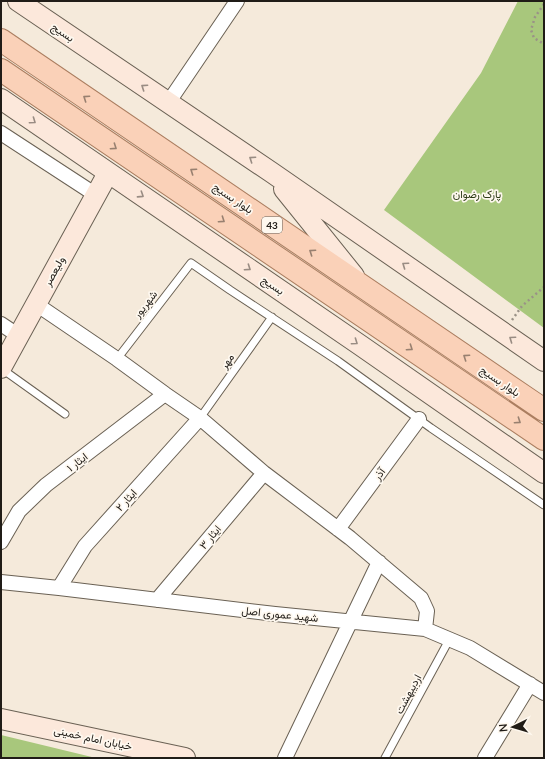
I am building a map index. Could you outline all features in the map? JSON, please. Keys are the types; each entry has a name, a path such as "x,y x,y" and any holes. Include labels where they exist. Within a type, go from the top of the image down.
{"main road":[{"name":"بلوار بسیج","path":"1,40 544,410"},
{"name":"43","path":"1,70 544,439"}],"street":[{"name":"بسیج","path":"18,1 271,172 544,361"},
{"path":"168,103 237,1"},
{"name":"بسیج","path":"1,99 544,473"},
{"path":"1,133 96,195"},
{"path":"271,172 361,286"},
{"name":"ولیعصر","path":"1,368 108,173"},
{"path":"36,304 200,418 264,473 338,528 379,562 421,598 427,611 425,629"},
{"path":"1,324 19,336"},
{"name":"ایثار ۱","path":"1,542 19,511 46,485 165,394"},
{"name":"ایثار ۲","path":"59,588 85,546 200,418"},
{"name":"آذر","path":"338,528 419,419"},
{"name":"ایثار ۳","path":"157,600 264,473"},
{"path":"285,758 379,562"},
{"name":"شهید عموری اصل","path":"1,582 275,614 425,629 470,648 544,693"},
{"path":"485,758 530,684"},
{"name":"خیابان امام خمینی","path":"1,719 142,754 185,758"}],"lane":[{"name":"شهریور","path":"117,359 191,263 272,317"},
{"name":"مهر","path":"200,418 272,317"},
{"path":"272,317 338,361 544,505"},
{"path":"1,368 65,414"},
{"name":"اردیبهشت","path":"385,758 449,640"}],"path":[{"path":"544,4 535,18 530,30 534,38 544,44"},
{"path":"503,333 522,306 544,287"}],"green space":[{"name":"پارک رضوان","path":"518,1 544,1 544,328 384,210 481,73"},
{"path":"1,735 96,758 1,758"}]}
